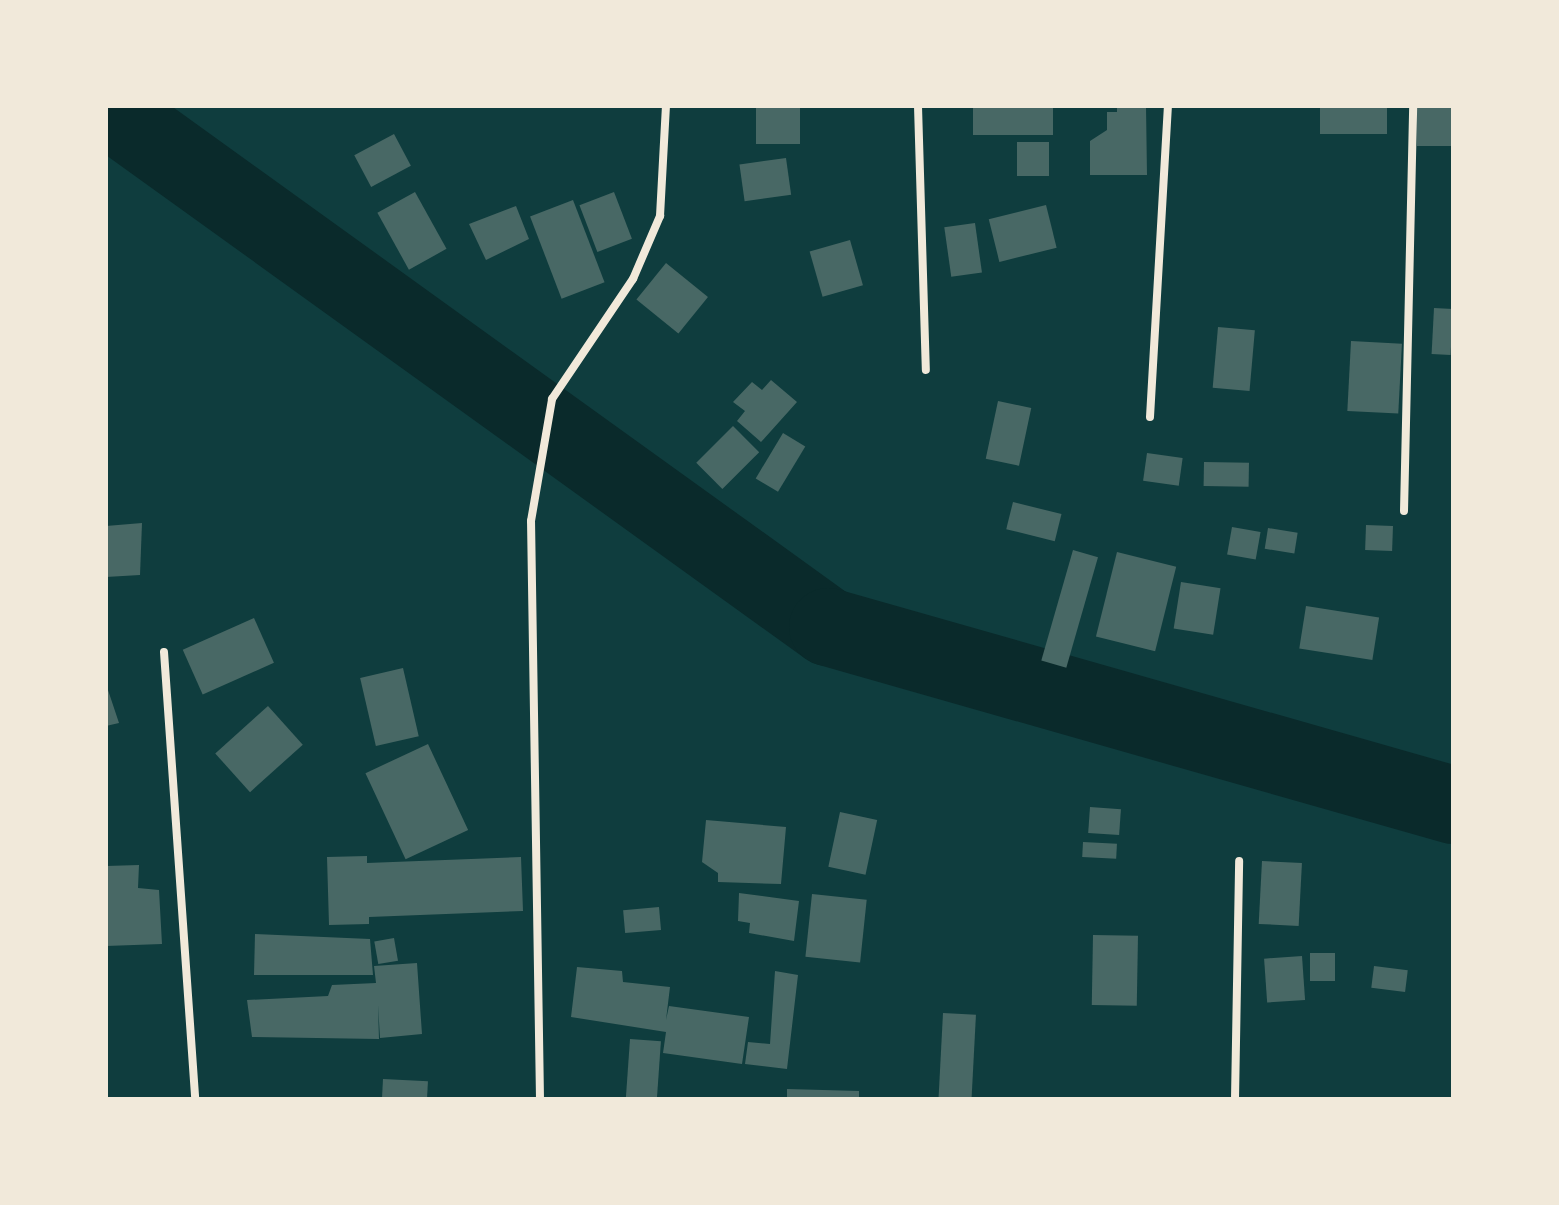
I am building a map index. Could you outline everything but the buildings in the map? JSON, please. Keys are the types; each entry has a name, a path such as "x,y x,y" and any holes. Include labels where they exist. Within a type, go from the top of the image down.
{"street":[{"path":"540,1099 531,521 552,399 633,279 660,216 666,106"},
{"path":"918,106 926,370"},
{"path":"1150,417 1168,106"},
{"path":"1404,511 1413,106"},
{"path":"164,652 195,1099"},
{"path":"1235,1099 1239,861"}],"waterway":[{"path":"106,107 828,627 1453,805"}]}
